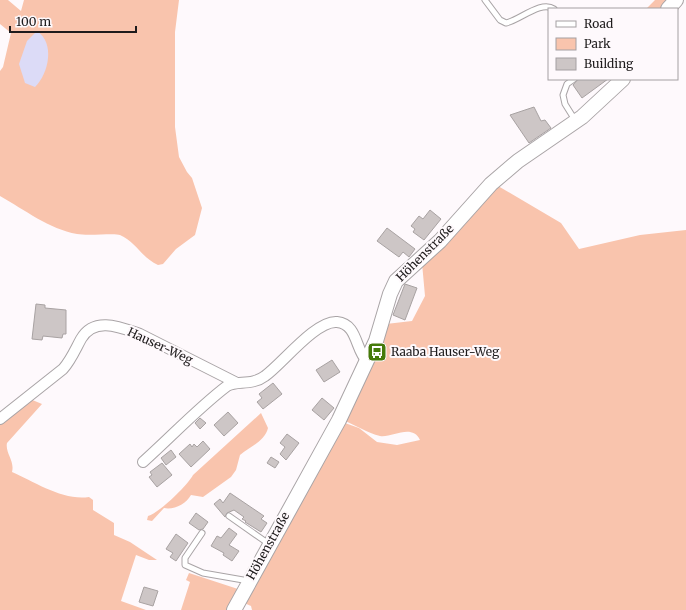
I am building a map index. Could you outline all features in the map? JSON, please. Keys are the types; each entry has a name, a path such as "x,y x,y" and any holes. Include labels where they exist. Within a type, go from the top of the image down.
{"street":[{"path":"669,8 676,0"},
{"name":"Höhenstraße","path":"234,610 269,544 339,420 376,342 392,287 400,275 440,241 481,194 506,171 576,121 622,80"},
{"path":"143,462 228,385 253,382 264,377 314,332 331,322 344,324 349,328 358,342 363,356 368,361"},
{"name":"Hauser-Weg","path":"0,419 63,369 71,359 87,331 100,324 118,327 140,334 237,384"}],"lane":[{"path":"485,0 500,20 506,23 541,4 550,5 553,8"},
{"path":"573,80 567,84 563,90 563,95 565,104 576,121"},
{"path":"229,516 269,544"},
{"path":"202,533 185,558 184,565 203,573 249,582"}],"green space":[{"path":"0,0 8,0 21,11 24,0 179,0 175,32 175,127 179,157 192,178 202,208 195,235 176,249 163,264 158,265 152,262 126,238 120,235 82,235 67,232 37,218 0,196 0,71 3,67 11,33 0,24"},
{"path":"655,0 672,0 665,8 647,8"},
{"path":"498,186 561,223 579,249 640,235 686,230 686,610 252,610 251,606 242,602 342,422 359,428 377,442 397,445 420,440 412,432 402,432 385,436 375,435 343,420 386,324 412,321 425,296 422,263"},
{"path":"30,399 42,404 7,443 7,450 13,468 12,472 49,490 69,496 89,497 93,500 93,510 114,523 114,535 130,542 157,560 149,560 136,555 121,601 146,610 0,610 0,422"},
{"path":"261,413 268,428 266,433 257,443 240,455 236,470 231,477 203,497 191,495 179,506 164,508 152,521 147,520 148,516 159,510 185,486 193,475"},
{"path":"189,573 241,590 231,610 181,610 190,582 186,580"}],"water":[{"path":"37,31 43,36 46,43 48,58 44,74 35,87 25,83 19,64 27,41"}],"building":[{"path":"577,80 607,80 582,98 573,85"},
{"path":"534,107 541,121 545,120 551,128 529,143 510,115"},
{"path":"430,210 441,219 424,240 413,232 415,229 411,226 419,216 423,219"},
{"path":"387,228 415,249 409,257 403,252 399,257 377,241"},
{"path":"405,284 417,288 405,320 393,315"},
{"path":"36,304 45,305 45,308 66,310 66,334 63,334 62,338 43,336 42,340 32,339"},
{"path":"332,360 340,372 324,382 316,370"},
{"path":"273,383 282,394 263,409 257,402 262,398 259,394"},
{"path":"322,398 334,408 324,420 312,410"},
{"path":"228,412 238,423 224,436 214,425"},
{"path":"200,418 206,423 200,429 195,423"},
{"path":"287,434 299,443 286,460 280,454 285,447 280,443"},
{"path":"203,441 210,449 191,467 179,454 190,444 192,447 194,444 197,447"},
{"path":"171,450 176,457 166,465 161,458"},
{"path":"271,457 279,462 275,468 267,463"},
{"path":"162,463 172,475 157,487 149,477 152,475 150,472"},
{"path":"230,493 264,516 261,519 267,523 261,532 245,522 246,521 242,519 244,517 234,510 227,513 225,517 214,504 220,499 223,503"},
{"path":"196,513 208,522 203,529 199,530 189,523"},
{"path":"229,528 237,534 229,545 239,551 232,561 223,555 224,553 211,546 217,536 221,538"},
{"path":"176,534 188,543 176,561 170,557 173,553 166,549"},
{"path":"144,587 158,591 153,606 139,602"}],"place":[{"name":"Raaba Hauser-Weg","path":"377,352"}]}
